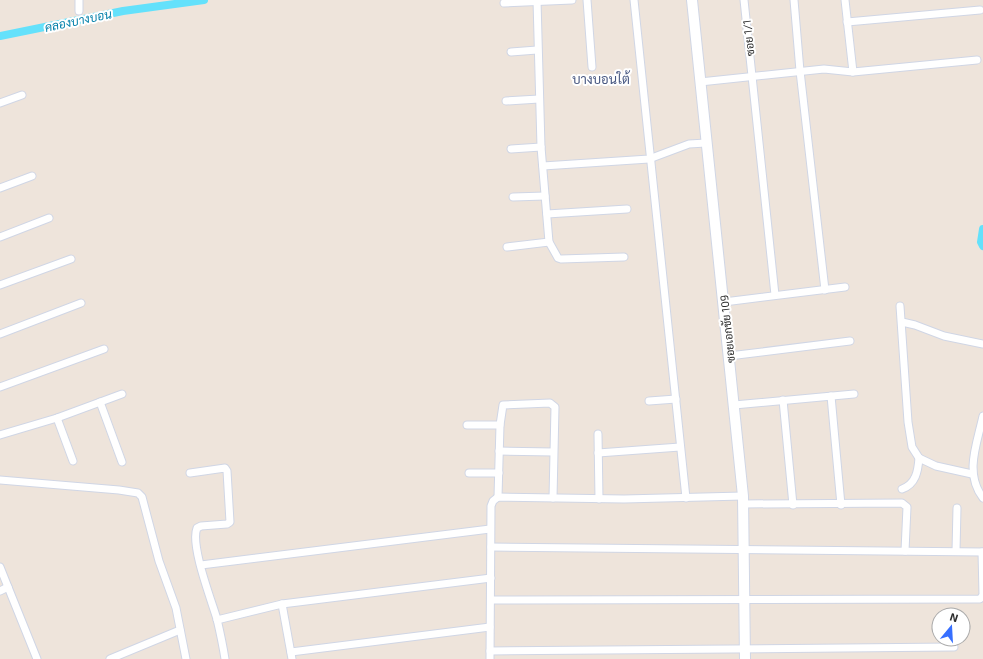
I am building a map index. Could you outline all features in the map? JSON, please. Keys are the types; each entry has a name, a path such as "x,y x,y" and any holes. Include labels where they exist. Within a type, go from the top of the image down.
{"street":[{"path":"79,0 79,11"},
{"path":"504,3 572,0"},
{"path":"587,0 592,67"},
{"path":"634,0 686,498"},
{"name":"ซอยเอกชัย 109","path":"692,0 743,500 744,654"},
{"name":"ซอย 1/1","path":"744,0 776,295"},
{"path":"794,0 800,71 825,290"},
{"path":"845,0 853,72"},
{"path":"537,1 539,99 549,242 558,258 561,259 624,257"},
{"path":"847,22 980,10"},
{"path":"511,52 537,50"},
{"path":"700,82 824,69 853,72 977,60"},
{"path":"0,103 22,95"},
{"path":"506,101 539,99"},
{"path":"543,166 650,159 677,147 689,144 706,143"},
{"path":"511,149 542,147"},
{"path":"0,188 32,176"},
{"path":"513,197 545,196"},
{"path":"547,214 627,209"},
{"path":"0,237 49,218"},
{"path":"507,247 549,242"},
{"path":"0,285 71,259"},
{"path":"724,302 845,287"},
{"path":"0,334 81,303"},
{"path":"900,306 909,437 912,448 919,458 936,466 972,474"},
{"path":"902,322 944,336 983,344"},
{"path":"729,356 850,341"},
{"path":"0,387 104,349"},
{"path":"0,435 57,418 122,394"},
{"path":"734,405 854,394"},
{"path":"831,396 841,505"},
{"path":"649,401 676,399"},
{"path":"783,400 793,505"},
{"path":"100,402 122,462"},
{"path":"498,497 500,425 502,407 505,403 553,404 555,407 553,498"},
{"path":"983,416 972,465 972,474 976,486 983,498"},
{"path":"57,418 73,461"},
{"path":"467,426 500,425"},
{"path":"598,434 600,499"},
{"path":"598,454 680,447"},
{"path":"499,451 553,452"},
{"path":"902,489 912,483 918,469 919,458"},
{"path":"190,472 224,468 228,475 231,519 229,523 200,526 198,528 196,544 217,620 225,659"},
{"path":"469,473 498,473"},
{"path":"0,480 120,490 138,493 142,497 159,561 176,608 186,659"},
{"path":"490,659 491,506 493,501 498,497 600,499 686,498 743,500 793,505 902,503 907,507 906,551"},
{"path":"956,551 957,508"},
{"path":"201,565 490,529"},
{"path":"490,600 980,599 983,596 982,552 491,547"},
{"path":"0,567 37,659"},
{"path":"217,620 282,604 491,578"},
{"path":"0,591 8,587"},
{"path":"282,604 292,656 490,626"},
{"path":"110,659 180,630"},
{"path":"490,650 744,654 954,647"}],"waterway":[{"name":"คลองบางบอน","path":"0,36 123,11 204,0"},
{"path":"983,229 981,242 983,246"}],"district":[{"name":"บางบอนใต้","path":"601,79"}]}
